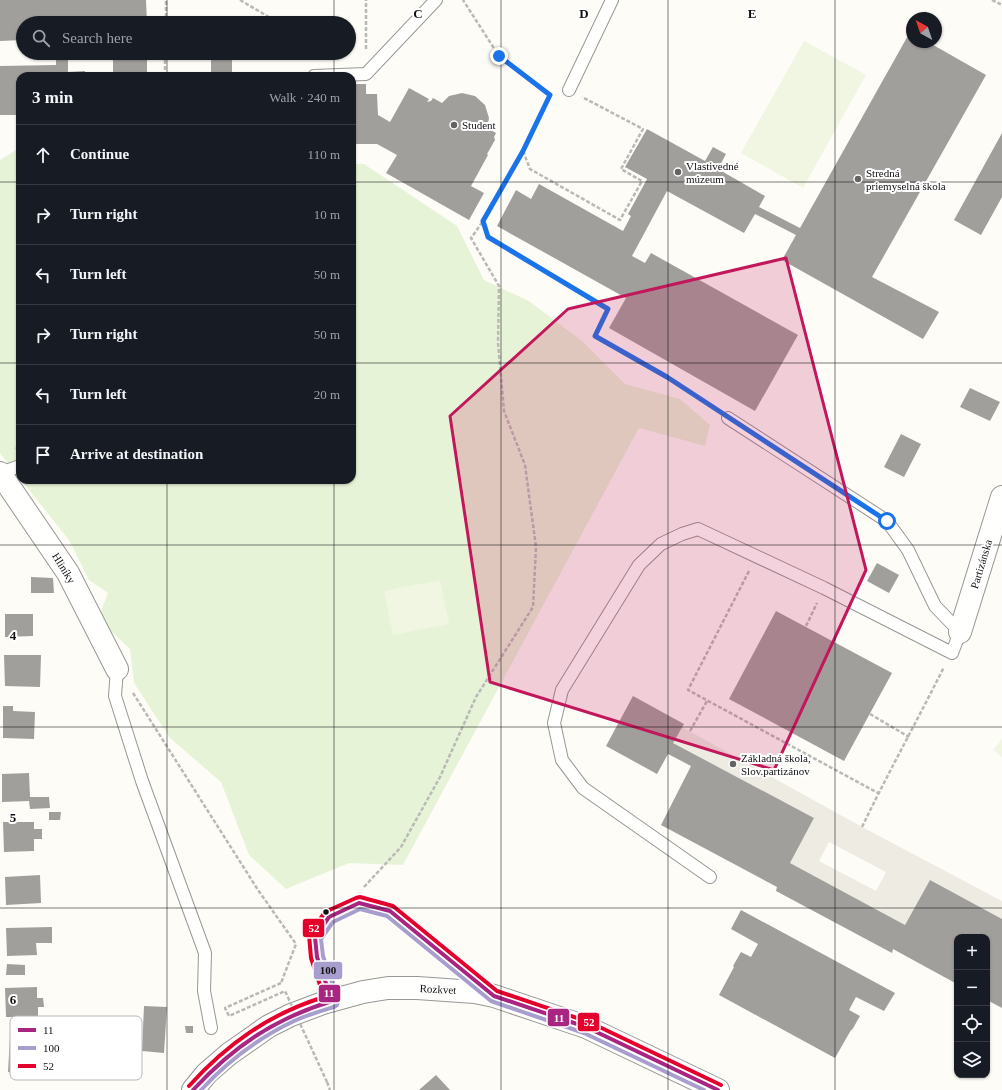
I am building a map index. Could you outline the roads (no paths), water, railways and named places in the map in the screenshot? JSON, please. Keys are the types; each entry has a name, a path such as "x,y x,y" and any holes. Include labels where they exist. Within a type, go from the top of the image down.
{"street":[{"name":"Hliníky","path":"0,474 68,573 117,669"},
{"name":"Partizánska","path":"960,632 1002,497"},
{"name":"Rozkvet","path":"193,1090 208,1073 229,1054 269,1026 291,1015 328,1002 363,992 388,988 447,989 494,996 586,1027 718,1090"}],"lane":[{"path":"356,74 366,74 436,0"},
{"path":"569,90 612,0"},
{"path":"710,878 583,788 562,760 554,723 562,690 639,565 661,544 682,534 698,529 824,588 952,653 960,632 935,606 908,550 887,521 728,418"},
{"path":"0,474 16,468"},
{"path":"117,669 115,696 142,781 205,954 204,991 211,1028"},
{"path":"328,1002 317,957 315,937 329,917 359,903 390,911 494,996"}],"place":[{"name":"Student","path":"454,125"},
{"name":"Vlastivedné múzeum","path":"678,172"},
{"name":"Stredná priemyselná škola","path":"858,179"},
{"name":"Základná škola, Slov.partizánov","path":"733,764"}]}
